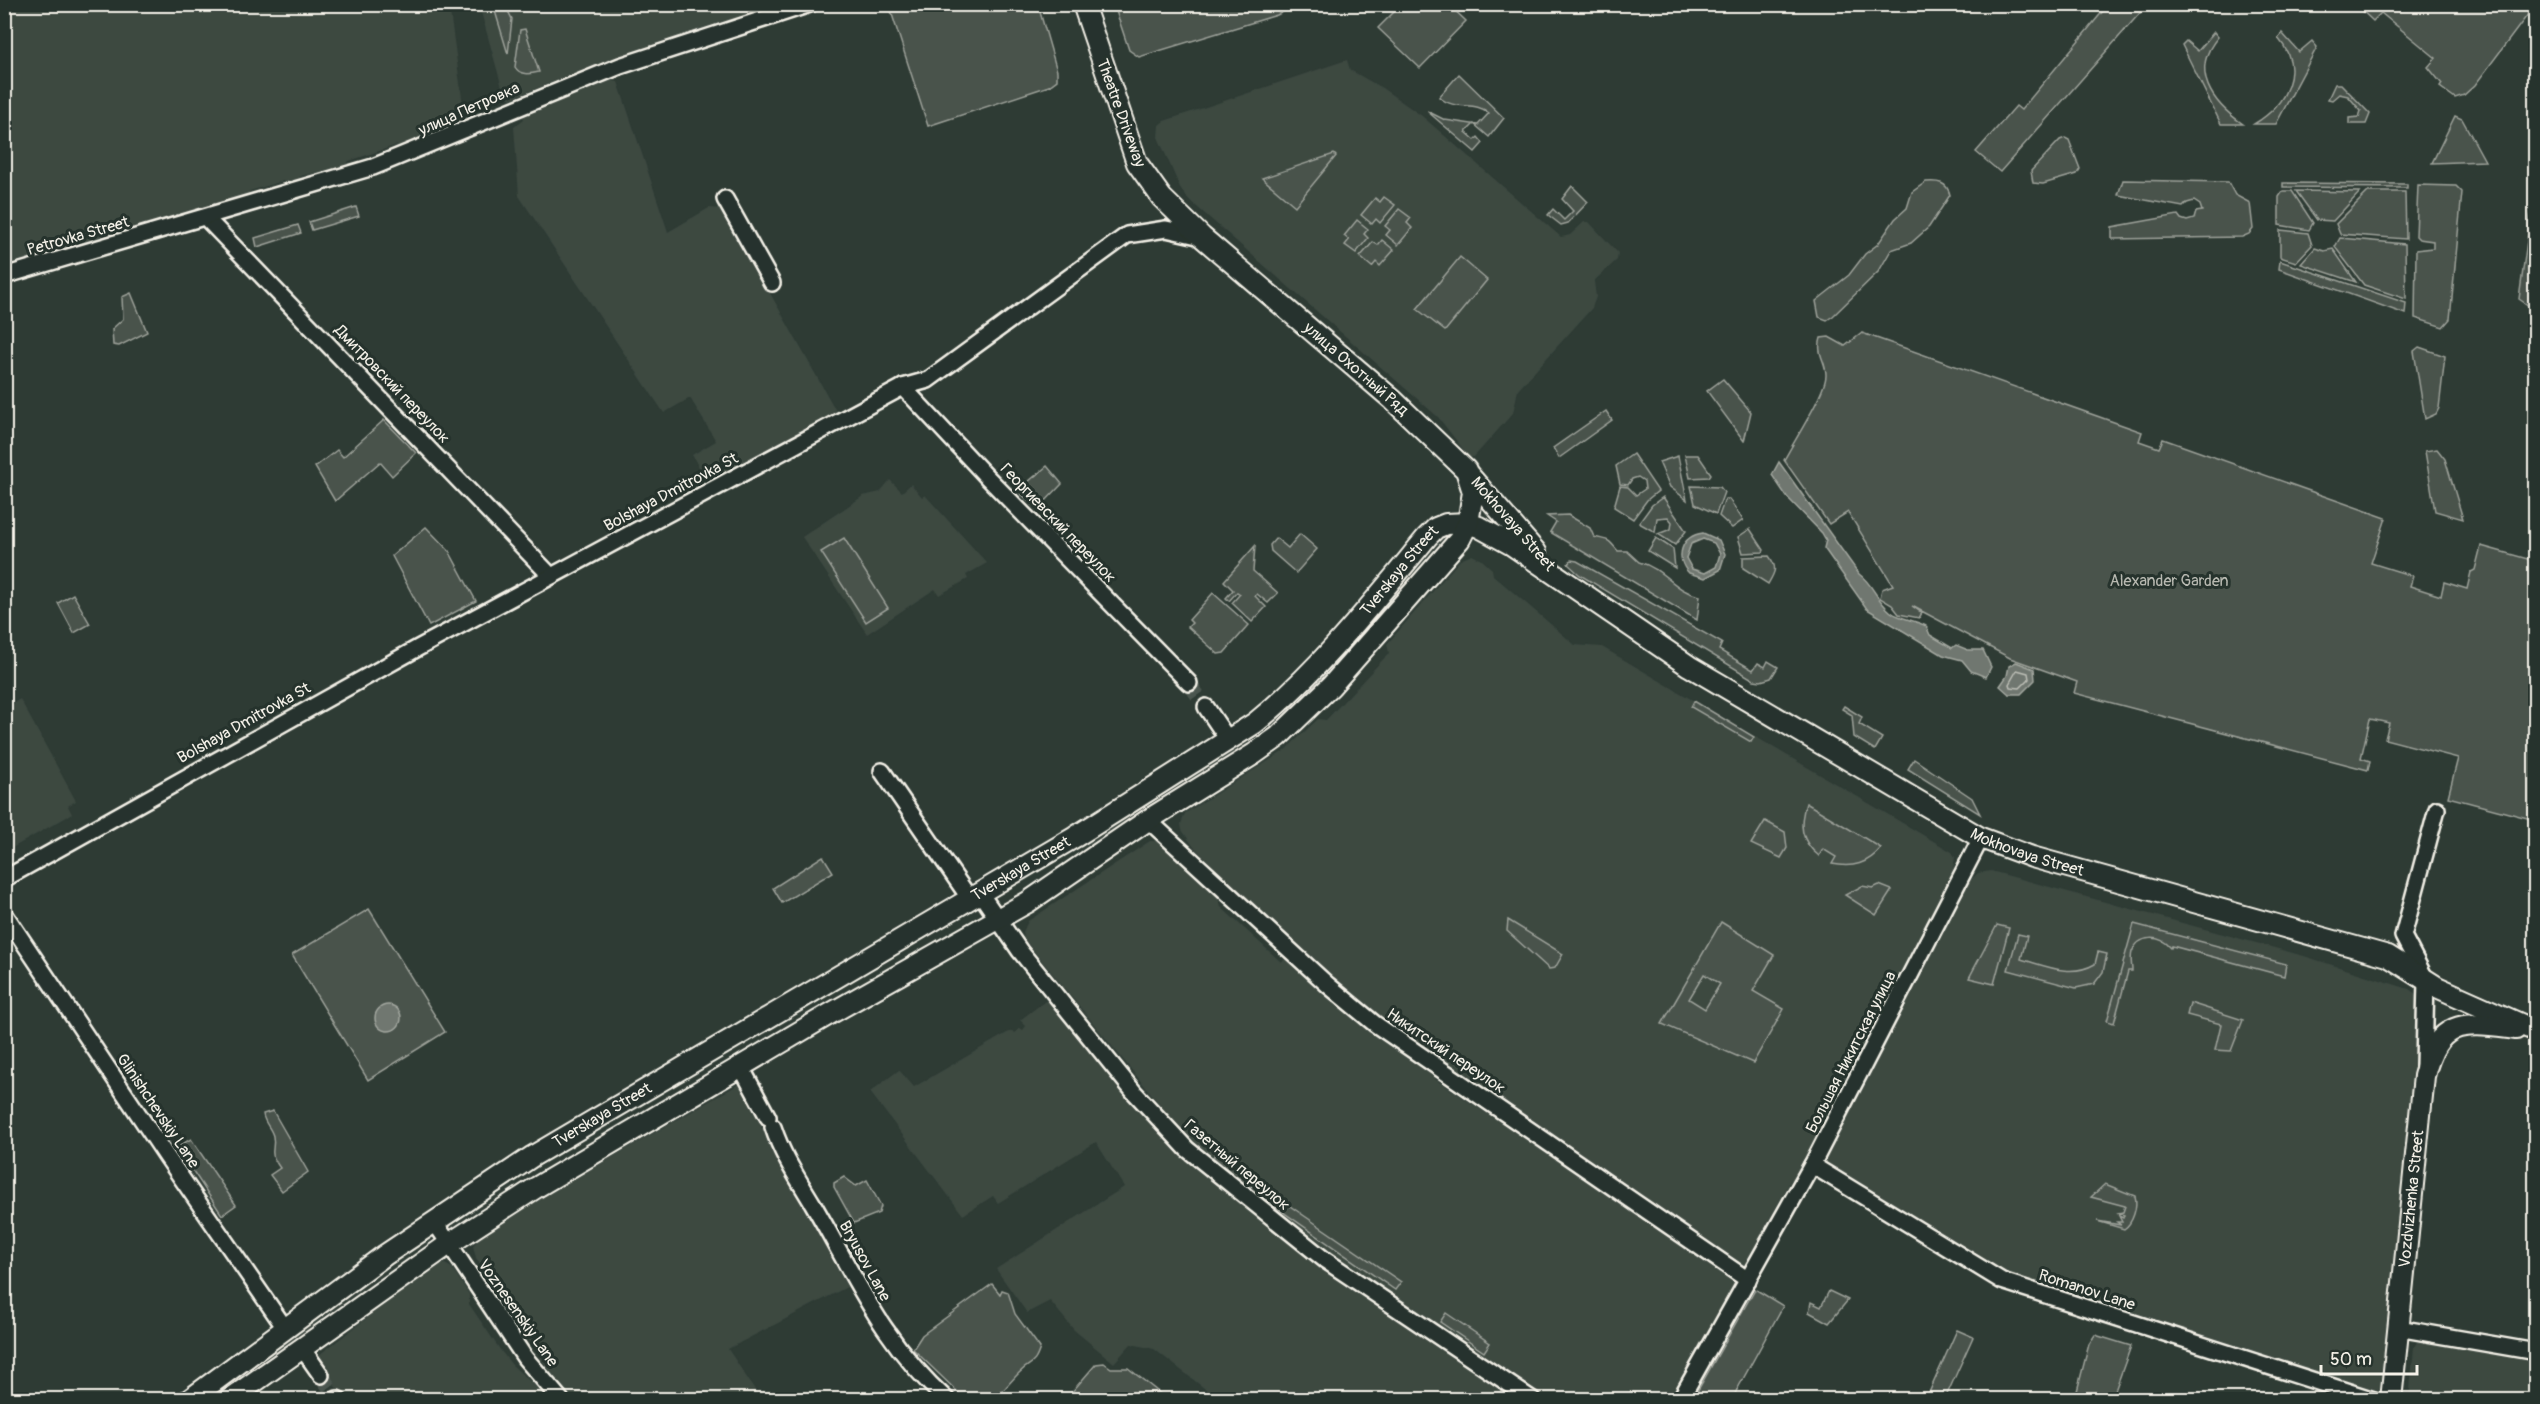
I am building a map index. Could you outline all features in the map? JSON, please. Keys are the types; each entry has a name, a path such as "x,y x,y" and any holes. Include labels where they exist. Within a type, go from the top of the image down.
{"main road":[{"name":"Theatre Driveway","path":"1083,4 1137,163 1162,198 1202,237"},
{"name":"улица Охотный Ряд","path":"1202,237 1393,400 1466,470"},
{"path":"1466,470 1473,492 1468,523"},
{"name":"Mokhovaya Street","path":"1466,470 1561,578"},
{"name":"Tverskaya Street","path":"189,1400 434,1221 590,1122 975,896 1229,741 1275,706 1344,634 1436,528 1455,522 1468,523 1460,539 1308,710 1254,754 1148,820 1069,876 571,1166 449,1244 229,1400"},
{"name":"Mokhovaya Street","path":"1468,523 1512,545 1689,666 1981,838 2032,857 2388,956 2426,980 2535,1031"},
{"name":"Mokhovaya Street","path":"2473,1025 2535,1031"},
{"name":"Vozdvizhenka Street","path":"2391,1400 2424,1076 2429,1056 2442,1034 2473,1025"}],"street":[{"name":"улица Петровка","path":"206,218 399,158 520,105 620,66 810,4"},
{"path":"725,199 772,283"},
{"name":"Petrovka Street","path":"4,276 206,218"},
{"name":"Дмитровский переулок","path":"206,218 551,576"},
{"name":"Bolshaya Dmitrovka St","path":"4,879 551,576 903,387 928,380 1096,255 1128,235 1166,229 1202,237"},
{"name":"Георгиевский переулок","path":"903,387 972,461 1190,683"},
{"path":"1206,707 1229,741"},
{"name":"Газетный переулок","path":"882,771 975,896 1134,1092 1187,1149 1325,1260 1533,1400"},
{"path":"2424,1076 2426,980 2403,936 2437,809"},
{"name":"Никитский переулок","path":"1148,820 1328,985 1375,1024 1748,1280"},
{"name":"Большая Никитская улица","path":"1680,1400 1812,1166 1981,838"},
{"name":"Glinishchevskiy Lane","path":"4,913 165,1155 285,1328"},
{"name":"Bryusov Lane","path":"741,1067 804,1192 880,1324 901,1353 947,1400"},
{"name":"Romanov Lane","path":"1812,1166 2002,1281 2374,1400"},
{"name":"Voznesenskiy Lane","path":"434,1221 525,1358 561,1400"},
{"path":"2398,1328 2535,1352"},
{"path":"302,1348 321,1375"}],"shaded area":[{"path":"5,5 449,5 463,105 457,115 461,122 417,138 414,143 394,146 349,161 346,166 301,176 298,181 288,184 283,181 250,191 248,195 233,200 5,267"},
{"path":"479,5 796,5 561,79 510,99 503,91"},
{"path":"1347,60 1350,70 1382,88 1422,116 1561,237 1570,235 1584,222 1589,222 1618,253 1617,260 1594,281 1596,297 1592,308 1518,390 1513,413 1474,457 1469,457 1438,417 1189,200 1181,190 1158,137 1159,125 1164,121"},
{"path":"611,80 618,82 668,232 709,208 723,209 840,418 711,488 692,455 716,441 690,398 664,413 519,196 514,127 524,119 522,114"},
{"path":"890,480 902,492 911,484 922,497 925,495 987,563 966,575 968,579 939,595 935,589 867,634 802,537 863,496 880,492"},
{"path":"1472,555 1482,560 1492,569 1493,575 1575,645 1602,647 1952,852 1955,857 1952,878 1817,1130 1818,1140 1797,1178 1791,1180 1761,1235 1762,1242 1746,1266 1740,1267 1715,1252 1711,1244 1612,1176 1604,1175 1590,1165 1587,1159 1380,1018 1335,980 1218,871 1193,846 1182,830 1181,824 1185,813 1284,751 1318,719 1326,720 1389,653 1387,644 1460,560"},
{"path":"20,699 76,801 68,806 72,814 5,852 5,708"},
{"path":"1150,841 1161,841 1218,893 1221,907 1281,962 1287,958 1370,1030 1432,1071 1435,1079 1500,1122 1509,1123 1564,1159 1570,1168 1737,1281 1738,1286 1673,1399 1543,1399 1329,1254 1207,1158 1189,1140 1024,939 1023,932 1028,921"},
{"path":"1991,871 2304,956 2409,989 2419,996 2421,1001 2380,1393 2377,1394 2012,1281 1823,1168 1821,1161 1968,882 1978,873"},
{"path":"1048,999 1166,1142 1322,1266 1518,1399 1218,1399 1154,1349 1131,1344 1114,1363 1074,1330 1050,1301 1027,1313 996,1269 1124,1187 1096,1142 998,1203 993,1196 963,1215 870,1092 899,1070 914,1087 1007,1033 1013,1031 1015,1033 1020,1028 1023,1030 1026,1026 1020,1020"},
{"path":"739,1084 847,1287 728,1349 761,1399 571,1399 550,1372 476,1258 473,1246 478,1239 520,1210"},
{"path":"443,1263 452,1268 469,1294 469,1304 512,1365 550,1399 355,1399 342,1396 315,1358 368,1317 379,1305"},
{"path":"2424,1339 2535,1358 2535,1399 2409,1400 2414,1347 2417,1342"}],"green space":[{"path":"1114,4 1296,5 1277,15 1139,57 1129,50"},
{"path":"889,5 1038,5 1057,71 1057,80 1049,86 928,126"},
{"path":"1401,5 1449,5 1466,21 1420,68 1378,28"},
{"path":"2108,5 2147,5 2000,172 1976,152 2016,106 2021,110"},
{"path":"2356,5 2535,5 2475,85 2464,95 2455,98 2440,87 2442,84 2428,67 2436,58 2381,13 2373,21"},
{"path":"506,7 512,19 508,54 495,11"},
{"path":"525,29 539,72 523,73 515,67 520,30"},
{"path":"2214,32 2218,37 2209,50 2205,62 2208,85 2222,106 2243,124 2221,124 2182,45 2186,41 2198,51"},
{"path":"2282,33 2299,52 2312,41 2317,47 2276,124 2254,124 2275,107 2288,86 2291,74 2290,62 2278,38"},
{"path":"1459,74 1504,118 1489,137 1475,124 1478,125 1489,113 1477,107 1452,104 1439,97"},
{"path":"2335,84 2341,84 2370,114 2366,124 2349,124 2349,118 2359,117 2361,111 2348,96 2339,94 2332,100 2328,99"},
{"path":"1427,111 1445,120 1474,124 1466,132 1475,140 1478,137 1483,143 1475,152"},
{"path":"2455,116 2462,119 2485,161 2432,163"},
{"path":"2065,138 2069,140 2080,169 2077,174 2043,184 2033,183 2031,171 2060,140"},
{"path":"1334,154 1336,156 1295,206 1262,178"},
{"path":"2123,180 2228,182 2235,195 2250,203 2253,229 2242,237 2112,239 2112,227 2178,215 2187,221 2194,219 2196,212 2202,211 2200,205 2194,201 2183,207 2118,195"},
{"path":"1926,182 1941,183 1947,187 1950,195 1929,227 1911,243 1891,250 1879,271 1833,316 1827,320 1819,317 1816,301 1849,275 1865,254 1878,244 1895,219 1907,208 1912,192"},
{"path":"2283,183 2407,184 2407,188 2283,187"},
{"path":"2418,185 2456,186 2462,192 2450,319 2443,327 2415,318 2416,250 2433,248 2433,241 2419,239 2416,236"},
{"path":"1572,186 1588,202 1568,223 1561,225 1548,215 1553,209 1564,220 1573,211 1562,199"},
{"path":"2283,191 2292,191 2313,223 2309,230 2279,225 2279,197"},
{"path":"2296,191 2360,192 2333,221 2317,220"},
{"path":"2368,192 2405,192 2406,239 2340,234 2336,224"},
{"path":"2535,195 2535,310 2519,299"},
{"path":"1384,197 1395,205 1380,223 1376,219 1372,224 1361,215 1375,198 1380,202"},
{"path":"356,207 359,216 312,230 309,222"},
{"path":"1399,209 1411,218 1407,223 1412,228 1398,245 1386,235 1390,230 1385,226"},
{"path":"1357,220 1368,229 1364,234 1368,238 1356,253 1345,245 1349,240 1344,236"},
{"path":"298,225 301,233 257,247 255,238"},
{"path":"2280,230 2308,233 2312,245 2296,262 2280,257"},
{"path":"2340,238 2405,244 2406,299 2364,285 2335,247"},
{"path":"1382,240 1394,250 1380,266 1376,262 1372,267 1360,257 1373,242 1378,245"},
{"path":"2315,248 2324,251 2333,249 2356,282 2301,264"},
{"path":"1460,257 1487,280 1445,331 1417,309"},
{"path":"2280,261 2406,303 2405,314 2279,269"},
{"path":"131,293 147,332 119,346 113,345 112,329 123,319 122,297"},
{"name":"Alexander Garden","path":"1862,333 2142,432 2139,441 2159,448 2163,439 2386,518 2371,563 2413,576 2410,586 2441,596 2444,582 2467,589 2481,546 2535,561 2535,820 2448,797 2458,758 2385,739 2389,723 2370,719 2361,758 2370,761 2368,770 2074,693 2077,682 2010,658 1912,606 1922,613 1919,618 1899,614 1892,605 1880,598 1882,589 1893,585 1848,512 1829,524 1784,460 1825,383 1826,370 1820,353 1821,338 1829,337 1845,346"},
{"path":"2419,347 2445,356 2439,408 2436,414 2425,419 2414,351"},
{"path":"1723,379 1751,412 1744,441 1707,391"},
{"path":"1606,411 1612,420 1559,458 1553,448"},
{"path":"384,420 416,453 392,476 380,462 335,501 315,467 337,450 343,457"},
{"path":"2437,449 2445,459 2463,519 2435,511 2425,451"},
{"path":"1633,454 1658,491 1647,500 1633,519 1614,507 1620,486 1628,487 1636,495 1645,489 1644,481 1638,477 1632,479 1628,485 1620,484 1616,466"},
{"path":"1685,455 1698,455 1711,474 1709,477 1690,478"},
{"path":"1678,456 1687,500 1670,487 1659,462"},
{"path":"1047,466 1062,484 1038,509 1021,494 1022,487"},
{"path":"1691,486 1720,487 1724,492 1716,514 1695,504"},
{"path":"1663,497 1686,531 1675,545 1658,534 1671,529 1672,522 1668,517 1657,518 1655,532 1639,523 1652,505"},
{"path":"1725,499 1729,499 1743,520 1732,528 1719,516"},
{"path":"1568,515 1590,528 1594,537 1608,541 1618,551 1627,551 1639,562 1648,565 1684,590 1700,596 1697,620 1550,532 1556,522 1547,516"},
{"path":"426,527 449,551 476,601 429,626 392,556"},
{"path":"1750,529 1764,550 1763,552 1743,553 1738,537"},
{"path":"1300,534 1317,549 1296,573 1271,551 1270,545 1276,538 1288,548"},
{"path":"844,538 888,608 866,622 821,552"},
{"path":"1656,538 1673,549 1675,568 1648,551"},
{"path":"1255,546 1253,571 1278,593 1268,603 1257,594 1255,596 1266,607 1252,622 1232,603 1240,594 1237,592 1229,601 1226,598 1233,590 1224,581"},
{"path":"1769,556 1774,564 1774,570 1768,584 1743,568 1743,557"},
{"path":"1571,560 1577,561 1722,643 1719,650 1753,670 1758,663 1765,667 1768,661 1778,667 1771,678 1761,681 1754,680 1580,575 1568,564"},
{"path":"1213,593 1249,625 1224,653 1218,654 1188,627 1192,623 1189,620"},
{"path":"73,594 90,624 74,633 58,603"},
{"path":"1694,701 1754,737 1751,742 1691,707"},
{"path":"1844,706 1862,717 1859,724 1882,738 1875,750 1854,737 1852,715 1842,709"},
{"path":"1914,759 1972,798 1980,814 1908,769"},
{"path":"1806,803 1881,848 1871,858 1860,864 1832,864 1836,857 1823,849 1819,856 1805,838 1802,818"},
{"path":"1765,821 1785,832 1787,848 1781,858 1751,844"},
{"path":"823,856 833,872 782,903 773,888"},
{"path":"1879,885 1892,890 1876,915 1845,895 1862,886 1873,888"},
{"path":"369,909 445,1032 368,1080 292,955"},
{"path":"1508,920 1563,954 1555,968 1549,969 1507,931"},
{"path":"1721,922 1774,955 1753,991 1784,1009 1753,1063 1662,1024","holes":["1704,974 1720,984 1705,1009 1689,999"]},
{"path":"2134,924 2286,964 2284,976 2172,946 2171,948 2156,939 2145,939 2135,946 2132,952 2132,971 2128,971 2114,1023 2107,1021"},
{"path":"1997,925 2009,928 1994,984 1969,978"},
{"path":"2018,934 2027,936 2021,959 2058,969 2077,970 2095,964 2098,952 2107,954 2103,972 2094,984 2076,988 2008,970"},
{"path":"2190,1003 2243,1020 2231,1051 2215,1050 2221,1024 2187,1015"},
{"path":"273,1111 308,1172 282,1191 270,1175 280,1168 273,1154 273,1136 263,1114"},
{"path":"191,1139 236,1205 222,1215 177,1147"},
{"path":"1218,1151 1255,1182 1250,1188 1213,1157"},
{"path":"844,1177 856,1186 867,1180 881,1206 879,1213 854,1223 834,1187 834,1183"},
{"path":"2105,1184 2135,1196 2134,1214 2124,1229 2097,1221 2121,1225 2117,1222 2122,1222 2119,1216 2123,1218 2124,1215 2118,1213 2123,1212 2125,1206 2091,1197"},
{"path":"1268,1191 1401,1282 1395,1290 1263,1198"},
{"path":"992,1284 1000,1294 1002,1290 1008,1292 1015,1314 1040,1348 1034,1361 1019,1373 995,1399 965,1399 913,1349 922,1335"},
{"path":"1755,1289 1783,1306 1732,1399 1693,1399"},
{"path":"1829,1291 1848,1300 1829,1323 1809,1312 1811,1302 1821,1307"},
{"path":"1446,1313 1490,1343 1484,1352 1440,1322"},
{"path":"1957,1330 1973,1337 1945,1399 1928,1395"},
{"path":"2095,1335 2131,1346 2112,1399 2075,1399 2089,1344"},
{"path":"1104,1363 1111,1368 1128,1368 1167,1399 1070,1399 1071,1393 1096,1364"}],"water":[{"path":"1779,462 1881,602 1891,612 1926,626 1930,635 1952,648 1956,645 1968,650 1983,650 1991,667 1986,677 1971,671 1962,660 1943,655 1867,609 1824,548 1826,540 1822,533 1787,497 1772,475"},
{"path":"1703,533 1719,540 1725,554 1720,570 1705,578 1689,573 1682,561 1682,548 1689,538","holes":["1703,539 1714,543 1720,554 1716,567 1705,573 1692,569 1686,558 1691,544"]},
{"path":"2016,662 2034,669 2035,680 2021,694 2009,694 2000,686 2007,676 2009,666"},
{"path":"388,1005 397,1009 401,1018 397,1027 388,1031 379,1027 375,1018 379,1009"}],"tunnel":[{"path":"1189,683 1206,707"},
{"path":"321,1375 337,1399"}]}
